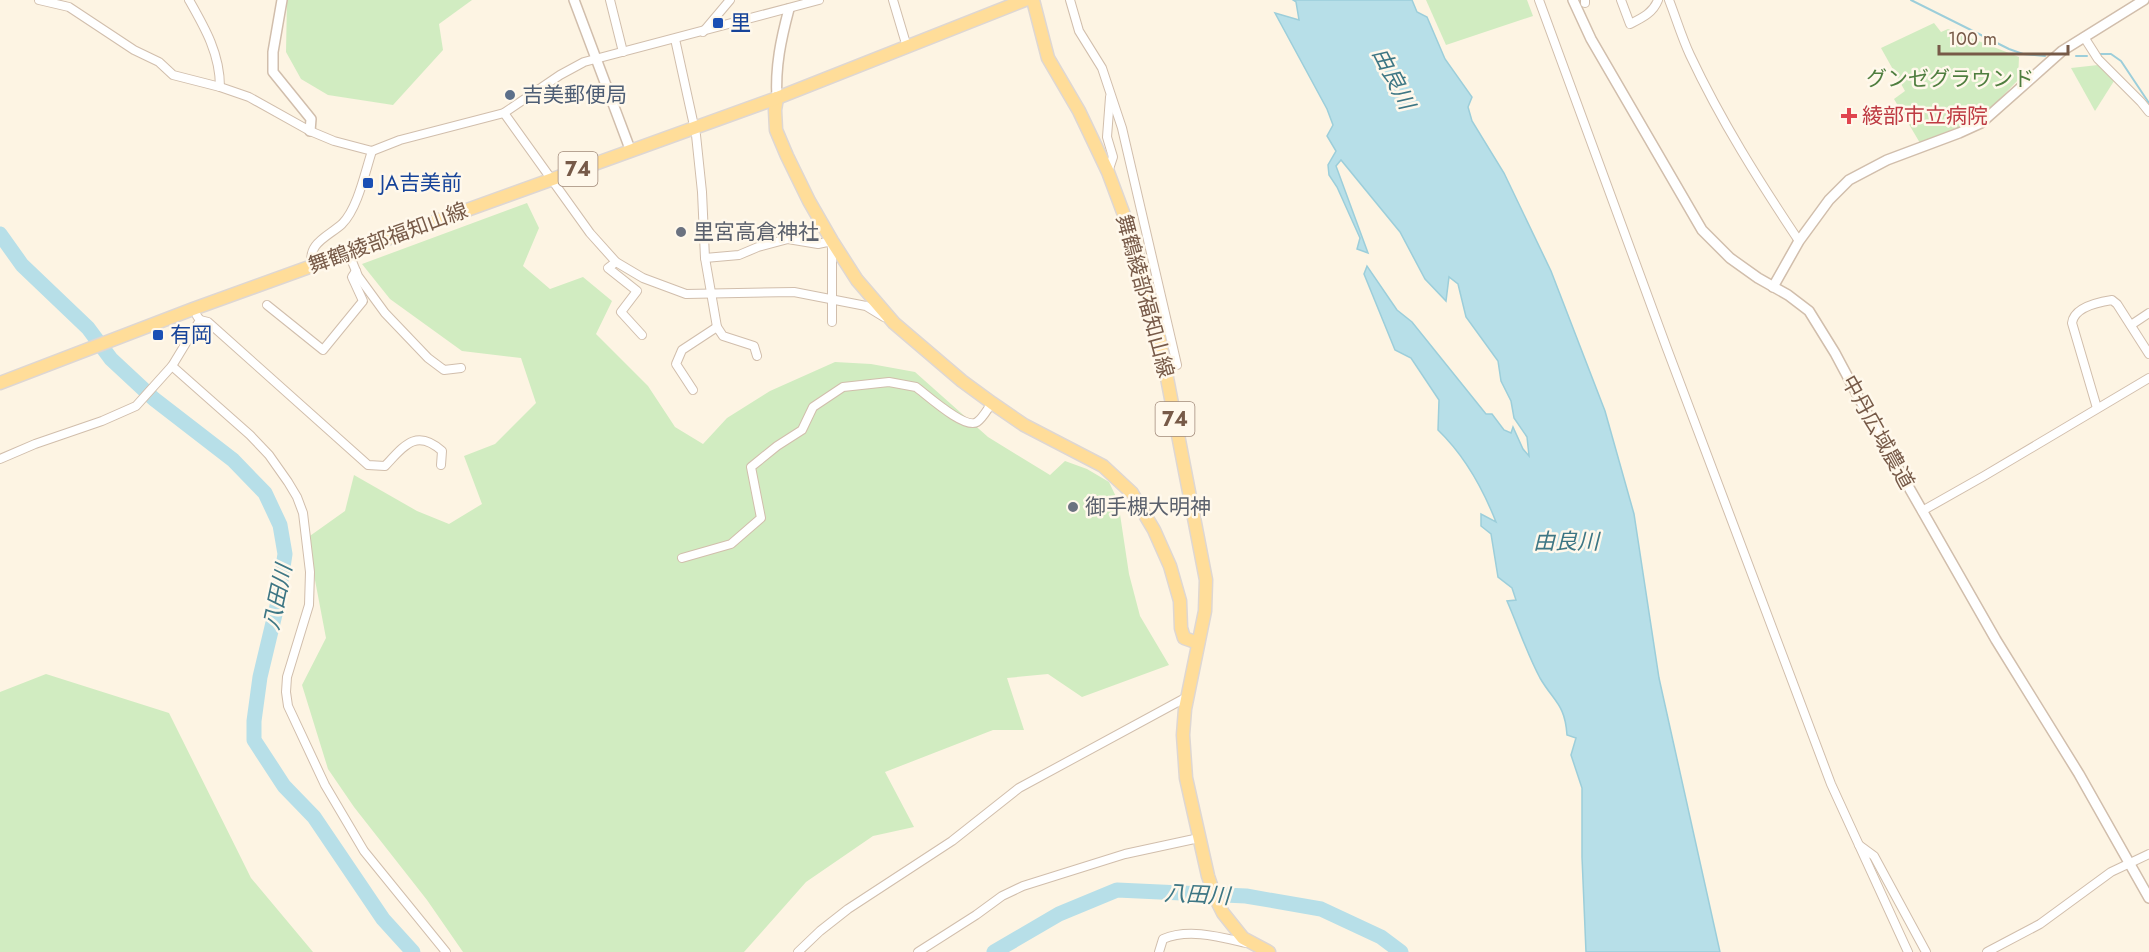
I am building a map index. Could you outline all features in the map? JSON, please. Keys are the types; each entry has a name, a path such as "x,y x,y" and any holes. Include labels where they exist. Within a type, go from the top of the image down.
{"main road":[{"name":"舞鶴綾部福知山線","path":"0,383 129,334 196,314 313,266 630,149 777,98 1025,0"},
{"name":"舞鶴綾部福知山線","path":"1033,0 1048,58 1079,111 1108,172 1133,239 1157,326 1206,580 1205,611 1187,697 1183,735 1186,778 1215,897 1231,924 1248,941 1269,952"},
{"path":"777,98 776,130 791,165 832,241 863,287 894,323 963,381 1024,425 1103,466 1132,493 1154,530 1170,566 1180,601 1181,628 1184,638 1198,643"}],"street":[{"path":"39,0 69,7 134,50 159,62 173,75 249,97 310,131 334,141 372,151 400,140 504,113 560,75 584,62 819,0"},
{"path":"189,0 213,46 220,69 220,87"},
{"path":"282,0 273,52 273,72 311,119 310,131"},
{"path":"572,0 597,59 630,149"},
{"path":"610,0 623,52"},
{"path":"893,0 907,47"},
{"path":"1070,0 1080,31 1102,68 1130,161 1177,366"},
{"path":"1539,0 1831,784 1908,952"},
{"name":"中丹広域農道","path":"1573,0 1591,39 1702,230 1730,258 1809,311 1835,353 1996,640 2079,774 2149,898"},
{"path":"1621,0 1630,24 1646,16 1656,6 1658,0"},
{"path":"1669,0 1689,54 1744,158 1799,241"},
{"path":"1773,287 1799,241 1829,200 1850,180 1887,160 1981,123 2062,51 2144,0"},
{"path":"703,32 725,2"},
{"path":"777,98 776,74 781,39 789,9"},
{"path":"2084,38 2098,58 2149,112"},
{"path":"675,39 694,127 702,192 705,258 717,327 723,336 754,346 757,356"},
{"path":"1108,172 1113,157 1107,137 1110,93"},
{"path":"504,113 590,233 616,262 643,278 686,294 794,292 866,306 894,323"},
{"path":"313,266 311,252 315,245 344,222 357,198 372,151"},
{"path":"705,258 738,255 788,239 818,244 832,241 832,322"},
{"path":"348,254 356,272 385,314 428,358 444,370 461,368"},
{"path":"616,262 608,268 637,291 621,312 642,335"},
{"path":"267,305 323,350 363,301 352,277 356,272"},
{"path":"2097,408 2072,319 2075,315 2088,306 2112,300 2132,325 2149,354"},
{"path":"2132,325 2149,313"},
{"path":"0,459 136,406 172,366 196,314 208,322 368,465 385,466 401,449 414,440 423,439 442,451 441,465"},
{"path":"693,390 676,364 682,350 717,327"},
{"path":"172,366 269,455 297,497 305,521 310,572 309,605 287,677 288,706 325,785 364,851 446,952"},
{"path":"1922,511 2149,378"},
{"path":"682,558 730,544 761,518 751,466 802,430 813,407 843,387 889,382 916,387 960,420 972,424 979,421 992,403"},
{"path":"798,952 848,909 952,841 1019,788 1187,697"},
{"path":"918,952 1002,896 1023,886 1125,854 1199,838"},
{"path":"1857,843 1874,856 1926,952"},
{"path":"1987,952 2040,924 2111,872 2149,854"},
{"path":"1159,952 1163,939 1185,935 1210,935 1248,941"}],"green space":[{"path":"287,0 472,0 439,24 443,50 393,105 328,95 301,79 286,52"},
{"path":"1426,0 1527,0 1533,16 1446,45"},
{"name":"グンゼグラウンド","path":"1934,23 1941,32 1948,29 2019,57 2018,80 1989,110 1966,124 1920,143 1894,99 1905,91 1881,48"},
{"path":"2098,65 2114,81 2095,111 2071,68"},
{"path":"527,203 539,228 523,266 550,289 583,277 612,301 596,334 648,386 675,427 703,444 727,418 770,391 835,362 871,364 915,372 988,437 1050,475 1065,461 1087,469 1109,482 1118,501 1129,574 1140,616 1169,665 1082,697 1048,674 1007,678 1024,730 993,730 885,772 914,827 873,836 806,882 744,952 463,952 427,900 354,807 328,769 302,685 326,638 307,538 345,511 354,475 417,511 449,524 482,504 464,456 495,444 536,403 521,358 462,351 390,299 362,264"},
{"path":"46,674 169,713 251,878 313,952 0,952 0,692"}],"water":[{"name":"由良川","path":"1293,0 1412,0 1417,12 1427,17 1445,59 1472,97 1468,107 1472,121 1504,173 1551,271 1605,411 1634,514 1659,678 1720,952 1586,952 1582,788 1571,755 1576,738 1567,735 1564,716 1540,678 1527,650 1507,601 1516,600 1512,588 1498,577 1491,534 1481,526 1481,514 1496,522 1491,510 1464,461 1438,430 1439,400 1411,358 1395,350 1364,274 1367,266 1397,310 1412,322 1486,414 1492,414 1504,430 1511,433 1513,427 1523,449 1529,456 1527,437 1514,418 1511,401 1501,381 1498,361 1466,317 1458,284 1449,277 1446,301 1425,279 1400,232 1341,160 1336,166 1368,253 1357,249 1360,238 1337,187 1329,175 1328,165 1336,151 1327,136 1333,125 1327,109 1275,13 1299,20 1296,2"}],"waterway":[{"path":"1911,0 2009,49 2023,54 2045,56"},
{"path":"2100,54 2111,54 2121,61 2149,103"},
{"path":"2076,56 2087,56"},
{"name":"八田川","path":"0,234 22,265 88,328 111,359 154,399 233,460 265,493 280,525 285,554 277,606 260,677 254,721 254,740 284,786 314,817 383,919 413,952"},
{"name":"八田川","path":"994,952 1059,914 1117,890 1246,896 1321,909 1381,937 1401,952"}],"place":[{"name":"里","path":"718,23"},
{"name":"吉美郵便局","path":"510,95"},
{"name":"綾部市立病院","path":"1849,116"},
{"name":"JA吉美前","path":"368,183"},
{"name":"里宮高倉神社","path":"681,232"},
{"name":"有岡","path":"158,335"},
{"name":"御手槻大明神","path":"1073,507"}]}
